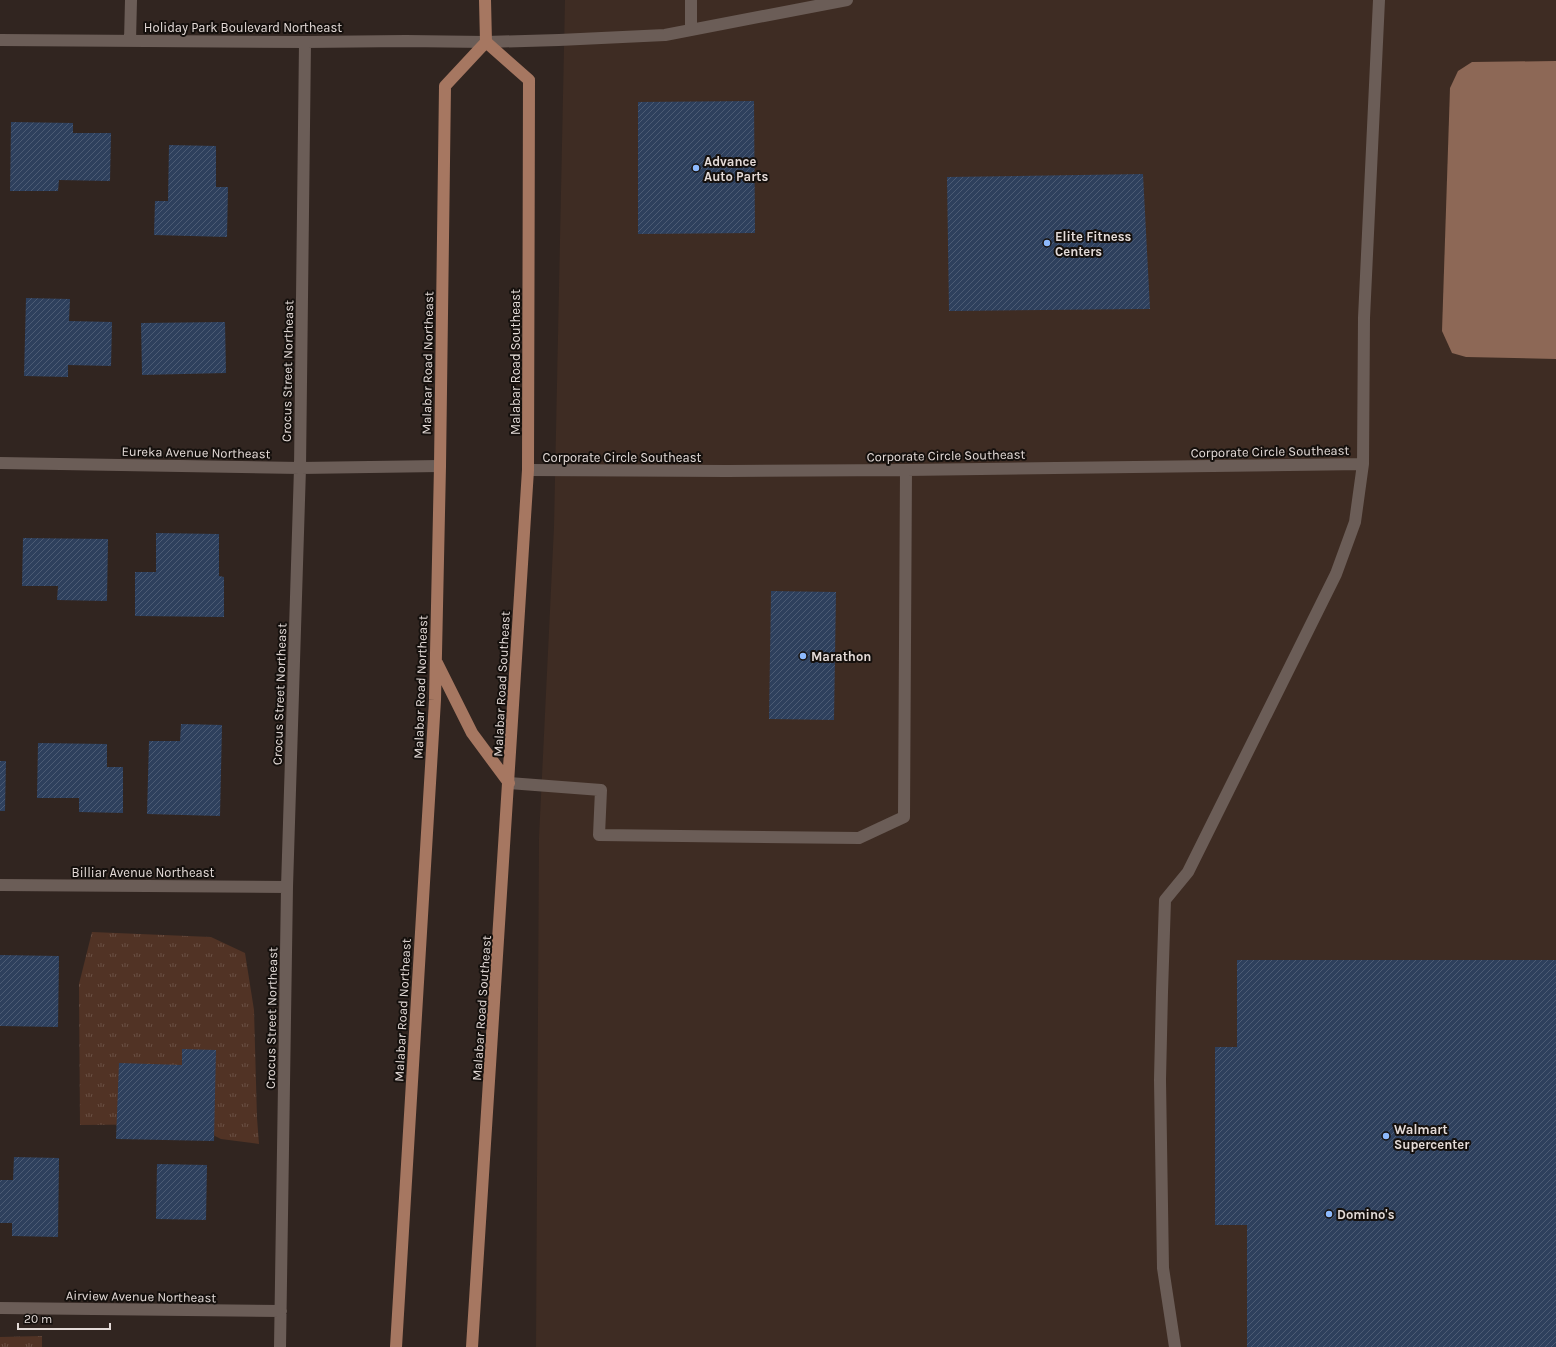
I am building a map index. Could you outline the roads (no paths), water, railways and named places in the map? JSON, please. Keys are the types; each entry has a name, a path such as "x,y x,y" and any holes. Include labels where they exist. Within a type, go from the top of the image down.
{"main road":[{"path":"486,0 486,42"},
{"name":"Malabar Road Northeast","path":"396,1347 435,700 445,86 486,42"},
{"name":"Malabar Road Southeast","path":"472,1347 510,783 528,470 530,80 486,42"},
{"path":"436,660 472,733 510,783"}],"street":[{"path":"130,0 130,41"},
{"path":"691,0 691,30"},
{"name":"Holiday Park Boulevard Northeast","path":"0,40 304,42 402,40 486,42 665,35 847,0"},
{"path":"1175,1347 1163,1268 1160,1080 1165,900 1188,872 1336,574 1356,522 1363,464 1364,318 1379,0"},
{"name":"Crocus Street Northeast","path":"280,1347 287,887 300,468 304,42"},
{"name":"Eureka Avenue Northeast","path":"0,463 300,468 440,466"},
{"name":"Corporate Circle Southeast","path":"528,470 906,470 1363,464"},
{"path":"510,783 601,790 599,835 860,838 904,817 906,470"},
{"name":"Billiar Avenue Northeast","path":"0,885 287,887"},
{"name":"Airview Avenue Northeast","path":"0,1308 281,1311"}],"place":[{"name":"Advance Auto Parts","path":"696,168"},
{"name":"Elite Fitness Centers","path":"1047,243"},
{"name":"Marathon","path":"803,656"},
{"name":"Walmart Supercenter","path":"1386,1136"},
{"name":"Domino's","path":"1329,1214"}]}
